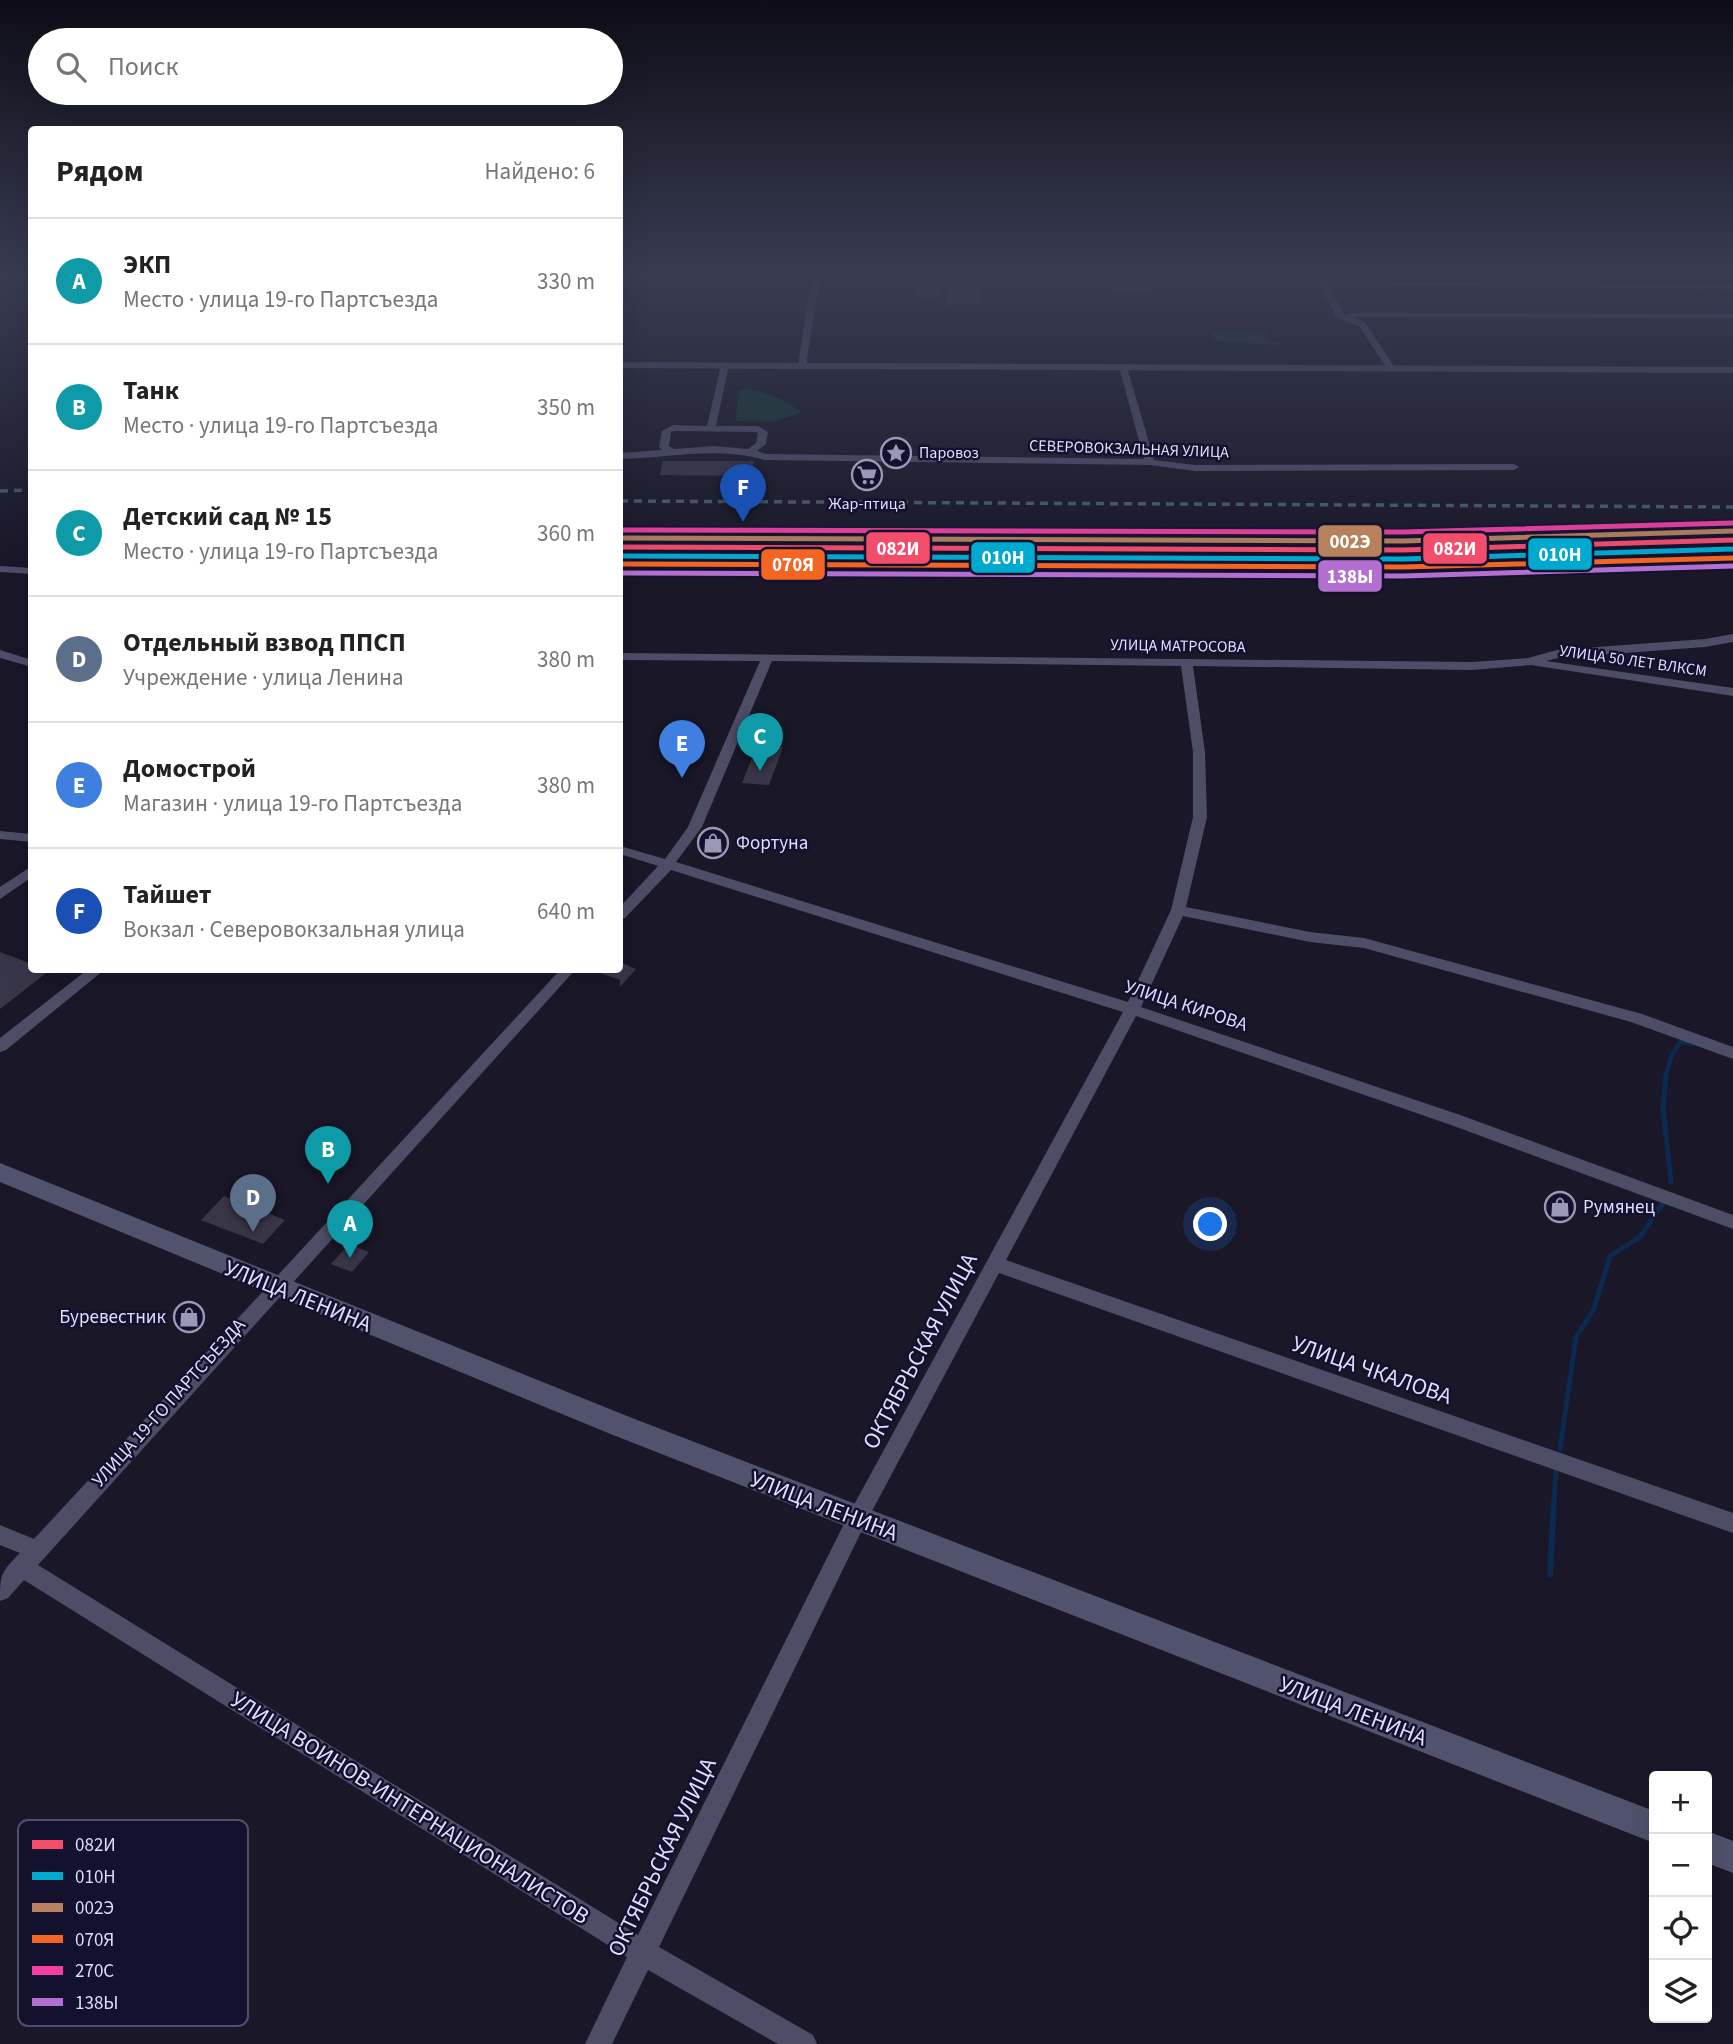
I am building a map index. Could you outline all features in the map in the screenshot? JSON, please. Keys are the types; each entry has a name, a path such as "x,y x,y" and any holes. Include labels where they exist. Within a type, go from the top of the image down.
{"main road":[{"name":"УЛИЦА ЛЕНИНА","path":"0,1172 275,1288 857,1519 1649,1825"},
{"path":"1712,1849 1733,1857"}],"street":[{"path":"711,428 724,371"},
{"path":"1124,371 1150,462"},
{"path":"670,450 664,447 667,431 673,428 758,429 763,432 761,444 752,450"},
{"name":"СЕВЕРОВОКЗАЛЬНАЯ УЛИЦА","path":"623,456 656,456 670,450 752,450 765,457 1150,462 1195,468 1514,467"},
{"path":"0,569 28,571"},
{"name":"УЛИЦА МАТРОСОВА","path":"623,656 1472,666 1529,662 1557,654 1706,643 1733,638"},
{"path":"0,654 28,663"},
{"path":"623,912 668,864 695,827 767,658"},
{"name":"ОКТЯБРЬСКАЯ УЛИЦА","path":"598,2044 857,1519 1132,1010 1178,910 1200,817 1199,752 1186,662"},
{"name":"УЛИЦА 50 ЛЕТ ВЛКСМ","path":"1529,662 1733,692"},
{"path":"0,835 28,838"},
{"name":"УЛИЦА КИРОВА","path":"623,851 1132,1010 1537,1147 1733,1222"},
{"path":"0,894 28,873"},
{"path":"1178,910 1310,937 1364,943 1636,1018 1733,1053"},
{"path":"0,1046 92,973"},
{"name":"УЛИЦА 19-ГО ПАРТСЪЕЗДА","path":"0,1591 565,973"},
{"name":"УЛИЦА ЧКАЛОВА","path":"995,1264 1733,1523"},
{"name":"УЛИЦА ВОИНОВ-ИНТЕРНАЦИОНАЛИСТОВ","path":"0,1535 28,1558 642,1952 804,2044"}],"green space":[{"path":"740,389 772,396 802,412 772,422 735,421"}],"building":[{"path":"663,461 754,461 751,476 660,475"},
{"path":"757,745 783,747 769,785 742,783"},
{"path":"0,952 28,962 28,973 46,973 0,1009"},
{"path":"623,963 636,969 620,987 620,980 600,973 623,973"},
{"path":"224,1196 285,1220 263,1244 201,1220"},
{"path":"349,1244 369,1252 352,1272 331,1264"}],"waterway":[{"path":"1665,1077 1672,1055 1681,1041 1692,1044"},
{"path":"1666,1075 1663,1108 1671,1182"},
{"path":"1560,1449 1576,1337 1594,1309 1610,1256 1640,1237 1663,1203"},
{"path":"1554,1502 1556,1471"},
{"path":"1550,1574 1554,1500"}],"railway":[{"path":"0,491 28,490"},
{"path":"623,501 1733,507"}],"transit line":[{"name":"270С","path":"623,530 1403,532 1732,523"},
{"name":"002Э","path":"623,538 1403,541 1733,531"},
{"name":"082И","path":"623,547 1403,550 1733,540"},
{"name":"010Н","path":"623,556 1403,559 1733,549"},
{"name":"070Я","path":"623,564 1403,567 1733,558"},
{"name":"138Ы","path":"623,573 1403,576 1733,566"}],"place":[{"name":"Паровоз","path":"896,453"},
{"name":"Жар-птица","path":"867,475"},
{"name":"Тайшет","path":"743,522"},
{"name":"Детский сад № 15","path":"760,771"},
{"name":"Домострой","path":"682,778"},
{"name":"Фортуна","path":"713,843"},
{"name":"Танк","path":"328,1184"},
{"name":"Румянец","path":"1560,1207"},
{"name":"Отдельный взвод ППСП","path":"253,1232"},
{"name":"ЭКП","path":"350,1258"},
{"name":"Буревестник","path":"189,1317"}]}
